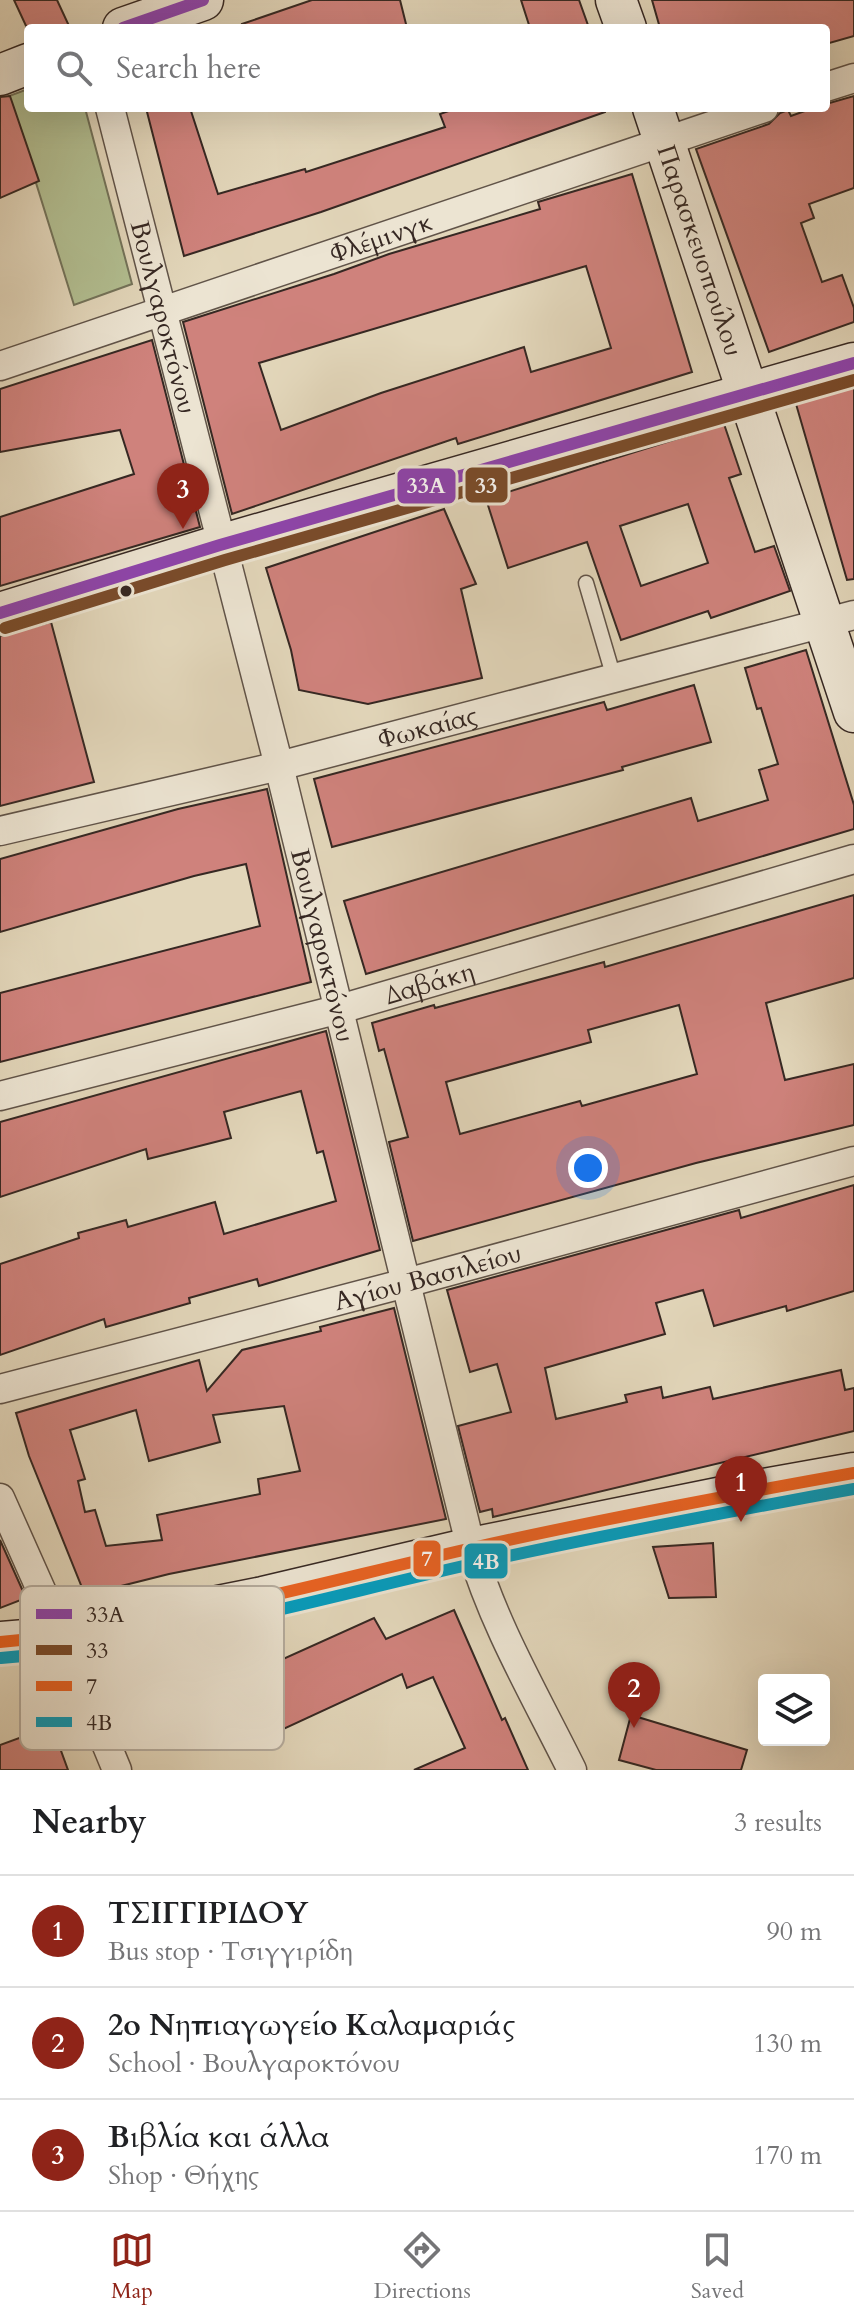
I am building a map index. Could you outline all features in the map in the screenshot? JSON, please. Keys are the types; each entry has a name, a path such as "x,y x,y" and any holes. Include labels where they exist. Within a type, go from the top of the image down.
{"street":[{"path":"133,17 203,0"},
{"path":"616,0 625,24"},
{"path":"0,75 24,66"},
{"path":"830,86 854,78"},
{"name":"Βουλγαροκτόνου","path":"111,112 340,1009 471,1548 502,1631 572,1770"},
{"name":"Φλέμινγκ","path":"0,366 163,313 659,124 738,112"},
{"name":"Παρασκευοπούλου","path":"659,124 750,394 839,619 854,712"},
{"path":"0,613 220,545 854,363"},
{"name":"Φωκαίας","path":"0,831 279,766 839,619"},
{"name":"Δαβάκη","path":"0,1096 340,1009 854,859"},
{"name":"Αγίου Βασιλείου","path":"0,1389 854,1161"},
{"path":"284,1592 471,1548 854,1473"},
{"path":"0,1498 39,1586"},
{"path":"0,1642 20,1640"},
{"path":"109,1750 117,1770"}],"lane":[{"path":"586,583 614,678"}],"green space":[{"path":"24,90 24,112 86,112 132,284 74,305 9,96"}],"building":[{"path":"14,0 57,0 68,24 25,24"},
{"path":"312,0 400,0 406,24 242,24"},
{"path":"521,0 579,0 588,24 529,24"},
{"path":"652,0 854,0 854,36 830,43 830,24 659,24"},
{"path":"10,96 39,181 0,198 0,97"},
{"path":"854,96 854,188 809,204 814,218 801,223 822,282 842,275 854,308 854,322 769,352 696,149 769,124 783,112 789,112 791,116 802,112 830,112 830,103"},
{"path":"147,112 191,112 218,194 305,169 306,172 445,127 440,114 446,112 605,112 321,212 184,256"},
{"path":"632,174 692,372 458,444 456,438 232,514 183,322 389,254 540,209 538,202","holes":["586,266 611,348 531,372 524,347 381,393 281,430 259,363"]},
{"path":"152,340 200,527 0,586 0,517 134,474 120,430 0,452 0,389"},
{"path":"854,387 854,579 847,580 796,404"},
{"path":"724,424 741,474 729,478 755,552 774,546 790,591 711,618 708,611 621,640 587,542 508,568 486,499","holes":["688,504 708,563 641,586 620,526"]},
{"path":"444,509 476,584 461,589 482,678 368,704 299,690 291,650 266,568"},
{"path":"51,622 94,782 0,806 0,636"},
{"path":"806,650 854,805 854,829 366,974 344,901 691,798 698,821 768,800 759,770 778,764 745,668"},
{"path":"694,685 711,742 622,767 623,770 332,847 314,779 604,702 607,710"},
{"path":"267,789 311,982 0,1062 0,993 260,926 246,864 0,932 0,859 178,809"},
{"path":"854,895 854,978 766,1003 785,1080 854,1064 854,1125 696,1163 413,1241 389,1142 408,1137 384,1049 379,1051 372,1023 604,962 605,967","holes":["679,1005 697,1074 582,1106 580,1101 460,1134 446,1082 591,1042 588,1030"]},
{"path":"326,1031 380,1250 259,1286 257,1279 189,1298 190,1303 106,1327 104,1319 0,1355 0,1264 79,1238 78,1233 126,1220 128,1227 215,1202 224,1234 336,1201 323,1151 317,1153 301,1091 224,1112 231,1138 148,1159 146,1149 0,1197 0,1122"},
{"path":"854,1185 854,1291 787,1311 786,1306 714,1326 703,1290 656,1303 665,1334 545,1368 556,1419 627,1402 625,1395 661,1387 663,1398 710,1387 713,1399 841,1370 845,1390 854,1388 854,1431 493,1517 492,1509 480,1512 458,1426 511,1412 497,1364 470,1372 447,1290 739,1210 741,1218"},
{"path":"394,1308 446,1519 121,1586 81,1586 29,1456 16,1413 199,1360 207,1391 242,1350 321,1331 320,1327","holes":["284,1406 300,1471 258,1479 260,1494 157,1515 162,1540 106,1546 95,1510 85,1512 78,1481 85,1479 70,1430 136,1410 149,1461 220,1442 213,1415"]},
{"path":"0,1540 21,1586 20,1600 0,1608"},
{"path":"713,1543 716,1597 669,1598 653,1547"},
{"path":"454,1610 502,1720 505,1718 528,1770 414,1770 465,1748 433,1677 407,1688 402,1674 284,1729 284,1659 374,1618 386,1639"},
{"path":"631,1715 747,1750 741,1770 656,1770 619,1760"},
{"path":"20,1738 20,1750 61,1750 68,1770 0,1770 0,1745"}],"transit line":[{"name":"33A","path":"134,24 203,0"},
{"name":"33A","path":"0,613 220,545 854,363"},
{"name":"33","path":"5,628 225,560 854,380"},
{"name":"7","path":"284,1592 564,1528 854,1473"},
{"name":"4Β","path":"284,1608 519,1554 854,1489"},
{"name":"7","path":"0,1642 20,1640"},
{"name":"4Β","path":"1,1658 20,1656"}],"place":[{"name":"Βιβλία και άλλα","path":"183,529"},
{"name":"ΤΣΙΓΓΙΡΙΔΟΥ","path":"741,1522"},
{"name":"2ο Νηπιαγωγείο Καλαμαριάς","path":"634,1728"}]}
